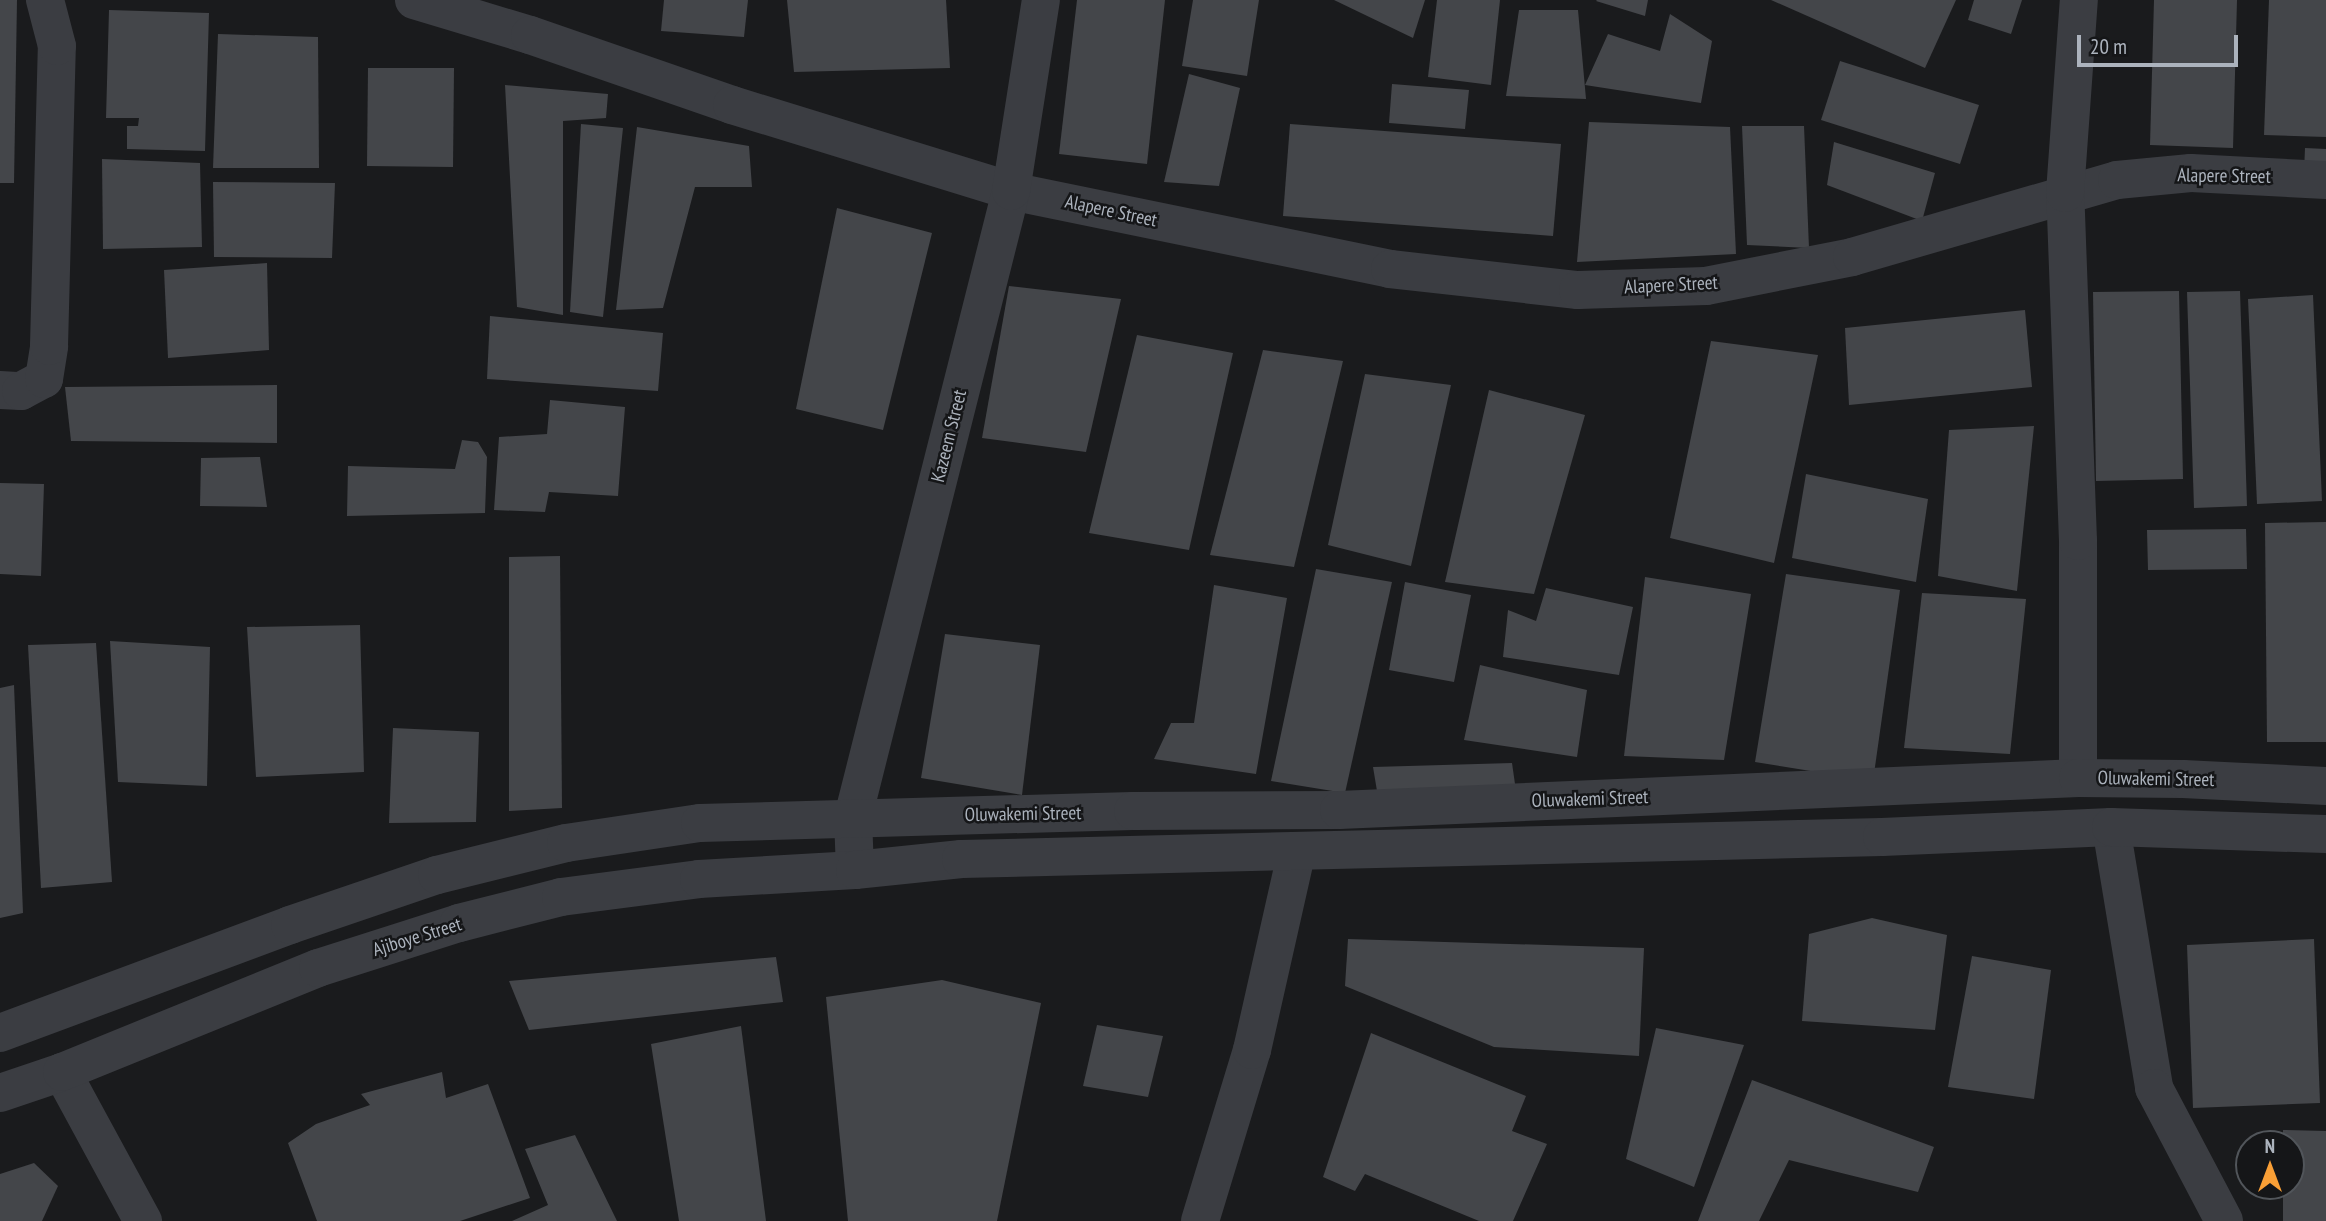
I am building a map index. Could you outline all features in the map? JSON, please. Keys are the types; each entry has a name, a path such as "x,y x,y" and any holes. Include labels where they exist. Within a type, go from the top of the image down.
{"street":[{"path":"0,390 21,391 44,379 49,346 57,46 45,0"},
{"name":"Alapere Street","path":"414,0 530,35 732,105 1011,191 1390,269 1578,290 1706,286 1852,257 2117,180 2191,173 2326,180"},
{"name":"Kazeem Street","path":"855,870 853,817 1011,191 1041,0"},
{"path":"2078,778 2078,541 2065,193 2079,0"},
{"name":"Oluwakemi Street","path":"853,817 1339,810 2078,778 2183,779 2326,786"},
{"path":"0,1034 290,925 437,875 566,843 700,822 853,817"},
{"path":"855,870 961,859 1882,837 2111,827 2326,834"},
{"path":"2111,827 2154,1088 2224,1221"},
{"path":"1200,1221 1252,1050 1297,851"},
{"name":"Ajiboye Street","path":"0,1093 62,1072 317,968 459,923 561,897 699,879 855,870"},
{"path":"62,1072 143,1221"}],"building":[{"path":"0,0 17,0 14,183 0,183"},
{"path":"664,0 748,0 744,37 661,31"},
{"path":"787,0 946,0 950,68 794,72"},
{"path":"1077,0 1165,0 1147,164 1059,154"},
{"path":"1193,0 1259,0 1247,76 1182,66"},
{"path":"1334,0 1425,0 1413,38"},
{"path":"1437,0 1500,0 1491,85 1428,77"},
{"path":"1597,0 1648,0 1645,16"},
{"path":"1771,0 1956,0 1925,68"},
{"path":"1974,0 2022,0 2011,34 1968,20"},
{"path":"2154,0 2237,0 2233,148 2150,145"},
{"path":"2269,0 2326,0 2326,137 2264,135"},
{"path":"109,10 209,13 205,151 127,149 127,126 138,126 139,118 106,118"},
{"path":"1519,10 1578,10 1586,99 1506,96"},
{"path":"1670,14 1712,41 1701,103 1585,85 1608,34 1660,51"},
{"path":"218,34 318,37 319,168 213,168"},
{"path":"1840,61 1979,105 1960,164 1821,120"},
{"path":"368,68 454,68 453,167 367,166"},
{"path":"1189,74 1240,88 1219,186 1164,182"},
{"path":"1392,84 1469,90 1465,129 1389,123"},
{"path":"505,85 608,94 606,118 563,121 563,315 517,307"},
{"path":"1589,122 1730,127 1736,254 1577,262"},
{"path":"581,124 623,128 603,317 570,312"},
{"path":"1290,124 1561,144 1553,236 1283,216"},
{"path":"1742,126 1804,126 1809,248 1747,245"},
{"path":"637,127 749,146 752,187 695,187 663,308 616,310"},
{"path":"1834,142 1935,173 1922,221 1827,185"},
{"path":"2305,148 2326,149 2326,173 2304,172"},
{"path":"102,159 200,163 202,247 103,249"},
{"path":"213,182 335,183 332,258 214,257"},
{"path":"837,208 932,233 883,430 796,409"},
{"path":"267,263 269,350 168,358 164,270"},
{"path":"1009,286 1121,299 1086,452 982,438"},
{"path":"2179,291 2183,479 2096,481 2093,292"},
{"path":"2240,291 2247,506 2194,508 2187,292"},
{"path":"2313,295 2322,501 2257,504 2248,299"},
{"path":"2025,310 2032,387 1849,405 1845,328"},
{"path":"490,316 663,333 658,391 487,379"},
{"path":"1137,335 1233,353 1189,550 1089,533"},
{"path":"1711,341 1818,355 1774,563 1670,538"},
{"path":"1263,350 1343,361 1294,567 1210,555"},
{"path":"1365,374 1451,385 1411,566 1328,545"},
{"path":"277,385 277,443 71,441 65,387"},
{"path":"1489,390 1585,415 1534,594 1445,582"},
{"path":"550,400 625,407 618,496 549,492 545,512 494,510 499,437 547,434"},
{"path":"2034,426 2017,591 1938,576 1949,430"},
{"path":"462,440 478,442 487,457 485,513 347,516 348,466 455,469"},
{"path":"260,457 267,507 200,506 201,458"},
{"path":"1806,474 1928,499 1916,582 1792,558"},
{"path":"0,483 44,484 41,576 0,574"},
{"path":"2326,522 2326,742 2267,742 2265,523"},
{"path":"2246,529 2247,569 2148,570 2147,530"},
{"path":"560,556 562,808 509,811 509,557"},
{"path":"1316,569 1392,582 1345,793 1271,781"},
{"path":"1786,574 1900,590 1873,781 1755,762"},
{"path":"1645,577 1751,594 1724,760 1624,756"},
{"path":"1405,582 1471,595 1454,682 1389,670"},
{"path":"1214,585 1287,598 1256,774 1154,759 1171,723 1194,723"},
{"path":"1546,588 1633,607 1619,675 1503,657 1508,610 1536,621"},
{"path":"1922,593 2026,599 2010,754 1904,748"},
{"path":"360,625 364,772 256,777 247,627"},
{"path":"945,634 1040,645 1022,795 921,778"},
{"path":"110,641 210,647 207,786 118,782"},
{"path":"96,643 112,882 41,888 28,645"},
{"path":"1480,665 1587,690 1577,757 1464,740"},
{"path":"14,685 23,913 0,918 0,688"},
{"path":"393,728 479,732 476,822 389,823"},
{"path":"1512,763 1517,798 1378,797 1373,767"},
{"path":"1872,918 1947,935 1935,1030 1802,1021 1809,934"},
{"path":"1348,939 1644,948 1639,1056 1494,1047 1345,986"},
{"path":"2314,939 2320,1103 2193,1108 2187,945"},
{"path":"1972,956 2051,970 2034,1099 1948,1087"},
{"path":"776,957 783,1002 529,1030 509,981"},
{"path":"942,980 1041,1003 997,1221 848,1221 826,997"},
{"path":"1097,1025 1163,1036 1148,1097 1083,1086"},
{"path":"741,1026 766,1221 679,1221 651,1044"},
{"path":"1656,1028 1744,1045 1694,1187 1626,1159"},
{"path":"1371,1033 1526,1096 1512,1131 1547,1144 1513,1221 1479,1221 1365,1174 1355,1191 1323,1177"},
{"path":"442,1072 446,1098 488,1084 530,1198 460,1221 317,1221 288,1143 316,1124 370,1105 361,1094"},
{"path":"1752,1080 1934,1147 1918,1192 1789,1160 1759,1221 1698,1221"},
{"path":"2305,1131 2326,1131 2326,1221 2283,1221 2283,1200 2305,1200"},
{"path":"575,1135 617,1221 512,1221 548,1205 525,1149"},
{"path":"34,1163 58,1186 42,1221 0,1221 0,1174"}]}
